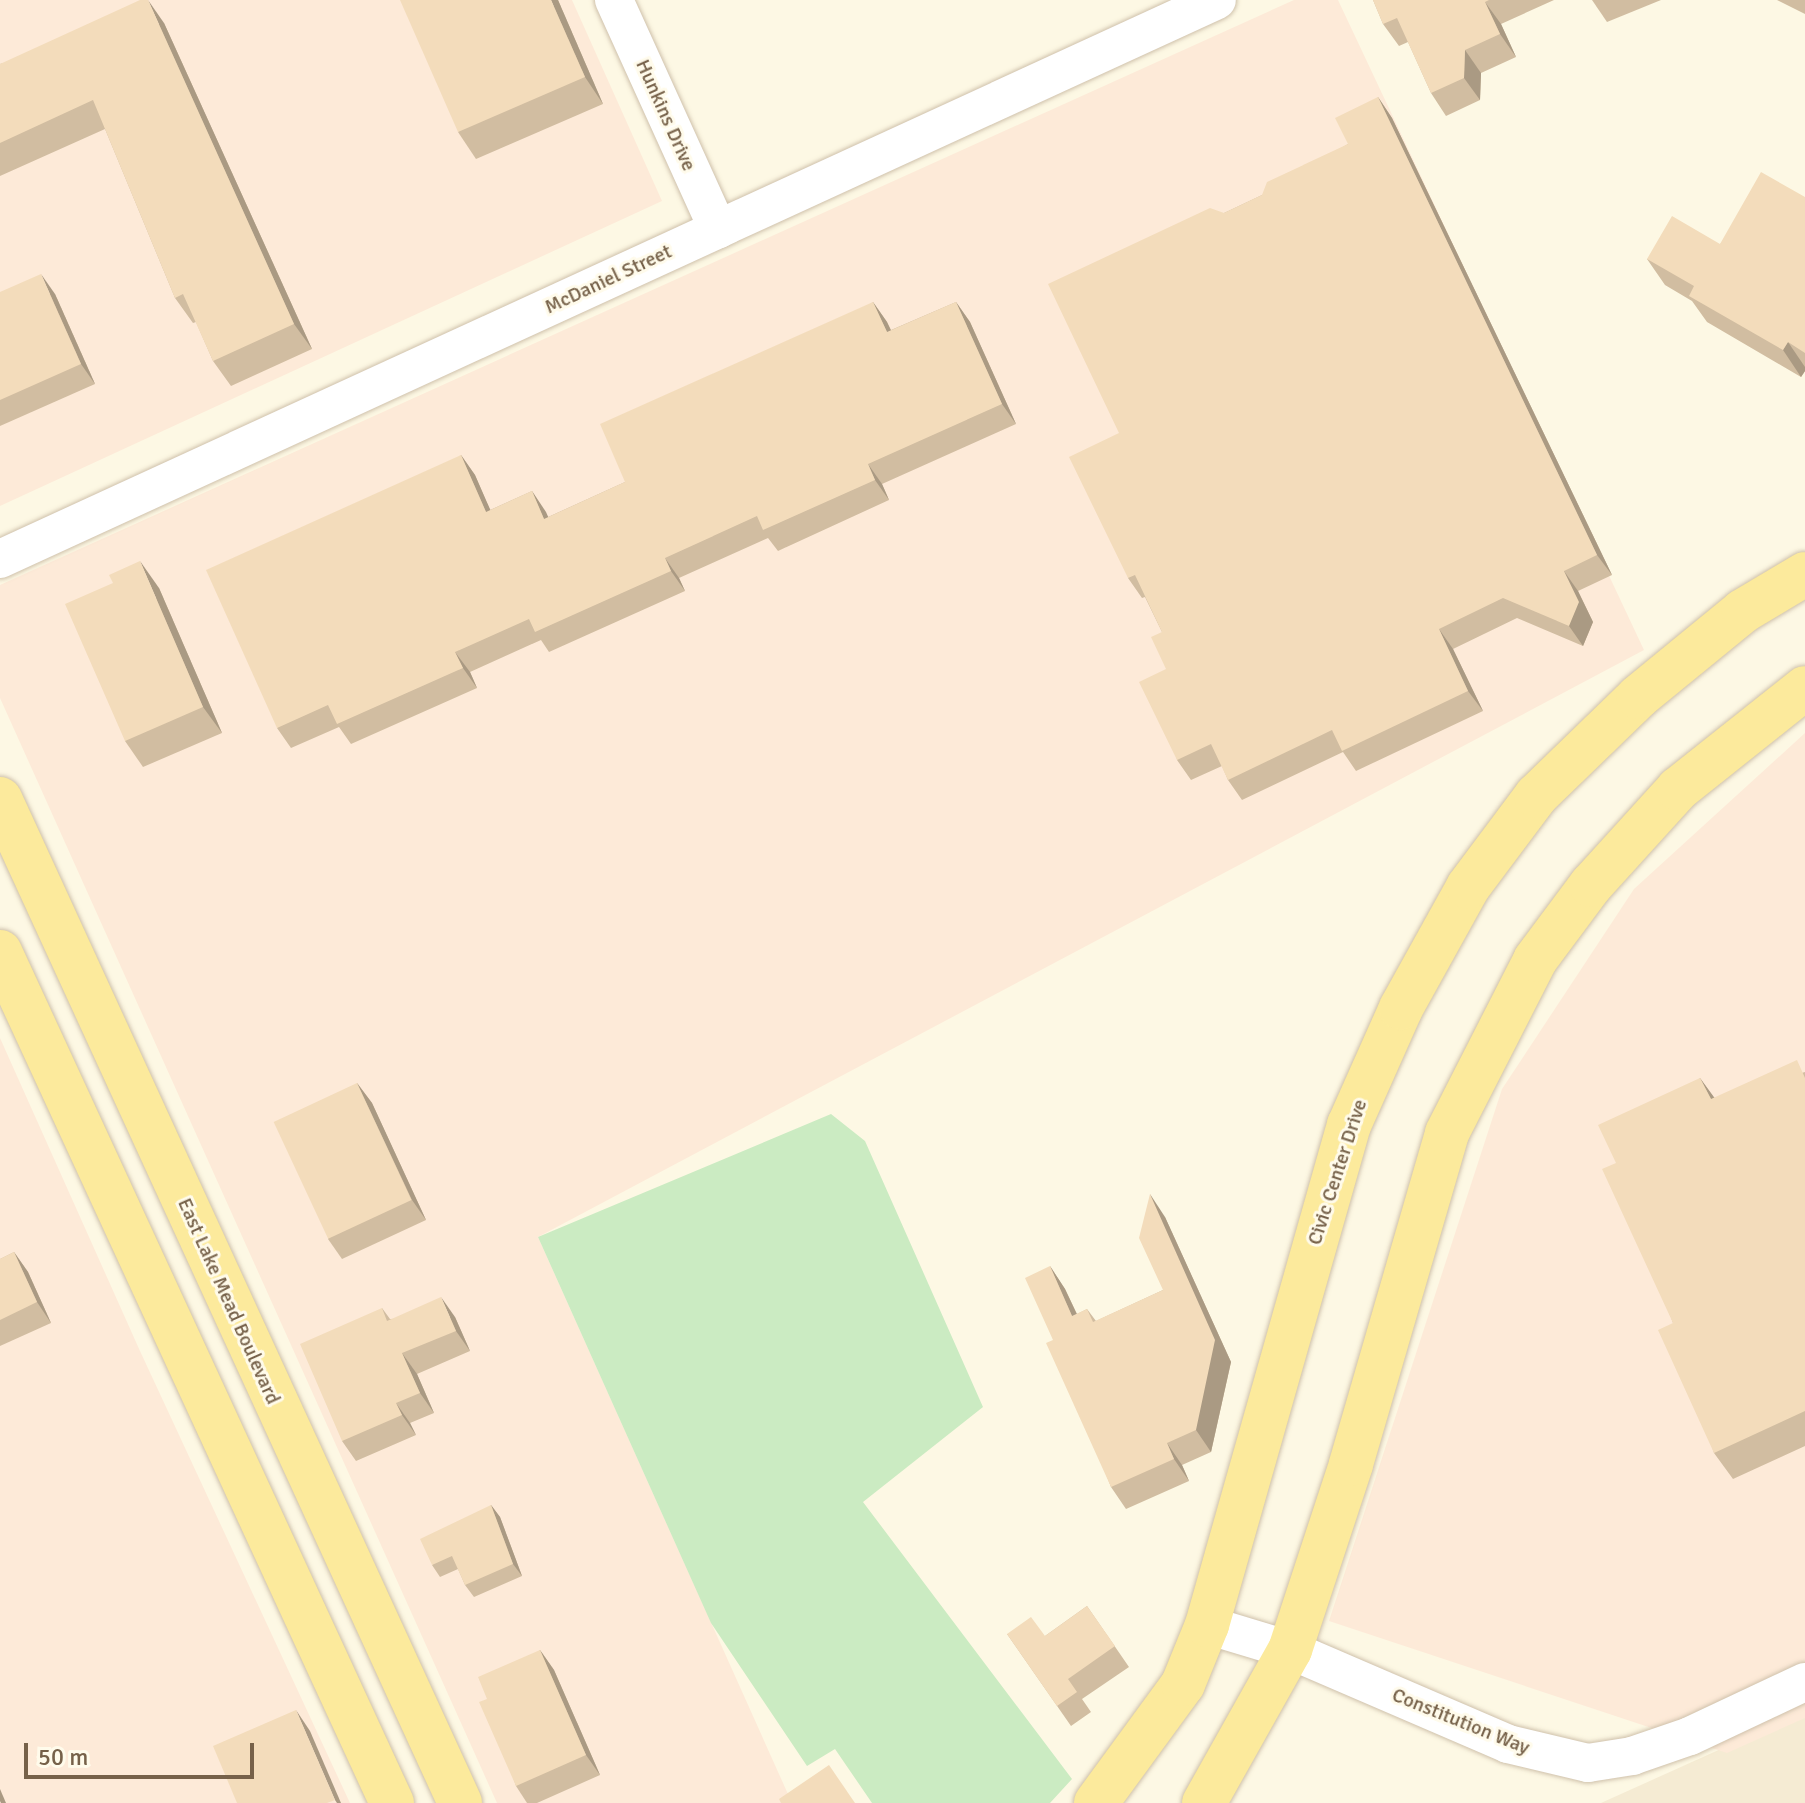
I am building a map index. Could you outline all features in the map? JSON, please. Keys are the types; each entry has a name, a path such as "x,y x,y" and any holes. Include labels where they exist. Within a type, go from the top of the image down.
{"main road":[{"name":"Civic Center Drive","path":"1096,1803 1183,1684 1207,1625 1349,1125 1401,1008 1468,887 1536,796 1638,697 1743,611 1805,574"},
{"path":"1204,1803 1290,1650 1351,1464 1447,1133 1535,960 1591,885 1678,789 1805,688"},
{"name":"East Lake Mead Boulevard","path":"0,799 460,1803"},
{"path":"0,952 392,1803"},
{"path":"193,1371 248,1344"}],"street":[{"name":"Hunkins Drive","path":"614,0 718,229"},
{"name":"McDaniel Street","path":"0,559 1217,0"},
{"name":"Constitution Way","path":"1207,1625 1290,1650 1508,1744 1588,1763 1632,1756 1690,1736 1805,1682"}],"shaded area":[{"path":"0,0 572,0 662,201 0,506"},
{"path":"1294,0 1338,0 1644,650 538,1237 792,1803 497,1803 0,698 0,585"},
{"path":"1805,733 1805,1718 1727,1753 1329,1621 1502,1089 1634,889"},
{"path":"0,1038 140,1351 350,1803 0,1803"},
{"path":"1805,1711 1805,1803 1601,1803"}],"green space":[{"path":"831,1114 865,1141 983,1407 863,1502 1072,1779 1050,1803 872,1803 835,1749 807,1766 711,1623 538,1237"}],"building":[{"path":"140,0 148,0 294,324 213,361 183,294 175,298 93,100 0,143 0,64"},
{"path":"400,0 551,0 585,77 458,132"},
{"path":"1373,0 1489,0 1485,2 1500,34 1465,50 1464,78 1431,93 1397,18 1383,24"},
{"path":"1378,97 1597,555 1564,571 1579,602 1569,626 1503,598 1439,629 1468,691 1342,751 1332,730 1228,780 1211,744 1177,760 1139,682 1166,669 1151,637 1162,632 1135,575 1128,578 1069,457 1119,433 1048,284 1210,208 1224,213 1262,195 1267,182 1348,144 1335,118"},
{"path":"1761,172 1805,197 1805,353 1788,342 1783,350 1689,296 1694,286 1647,259 1672,216 1720,244"},
{"path":"41,274 81,364 0,400 0,292"},
{"path":"873,302 887,332 956,302 1002,404 868,464 875,480 763,530 757,516 665,558 671,571 535,632 529,619 455,652 463,668 337,724 328,705 277,728 206,570 461,455 486,512 532,491 544,519 625,482 600,424"},
{"path":"140,561 203,707 125,741 65,604 113,583 109,575"},
{"path":"1797,1060 1805,1078 1805,1411 1714,1453 1658,1330 1673,1323 1602,1169 1616,1163 1598,1125 1700,1078 1711,1099"},
{"path":"357,1083 412,1200 328,1239 274,1122"},
{"path":"1150,1194 1215,1340 1196,1430 1167,1443 1174,1459 1111,1487 1046,1343 1053,1340 1025,1278 1050,1266 1072,1316 1087,1309 1093,1322 1163,1290 1139,1238"},
{"path":"14,1252 37,1302 0,1320 0,1259"},
{"path":"441,1297 456,1331 402,1353 420,1393 396,1403 402,1415 342,1441 300,1344 382,1308 387,1321"},
{"path":"491,1505 513,1564 465,1585 452,1556 432,1565 420,1539"},
{"path":"1087,1606 1115,1646 1068,1679 1077,1692 1057,1706 1007,1634 1031,1617 1045,1636"},
{"path":"540,1650 586,1755 516,1786 479,1702 487,1699 478,1677"},
{"path":"296,1710 335,1800 327,1803 237,1803 213,1746"},
{"path":"829,1765 855,1803 781,1803 779,1799"}]}
